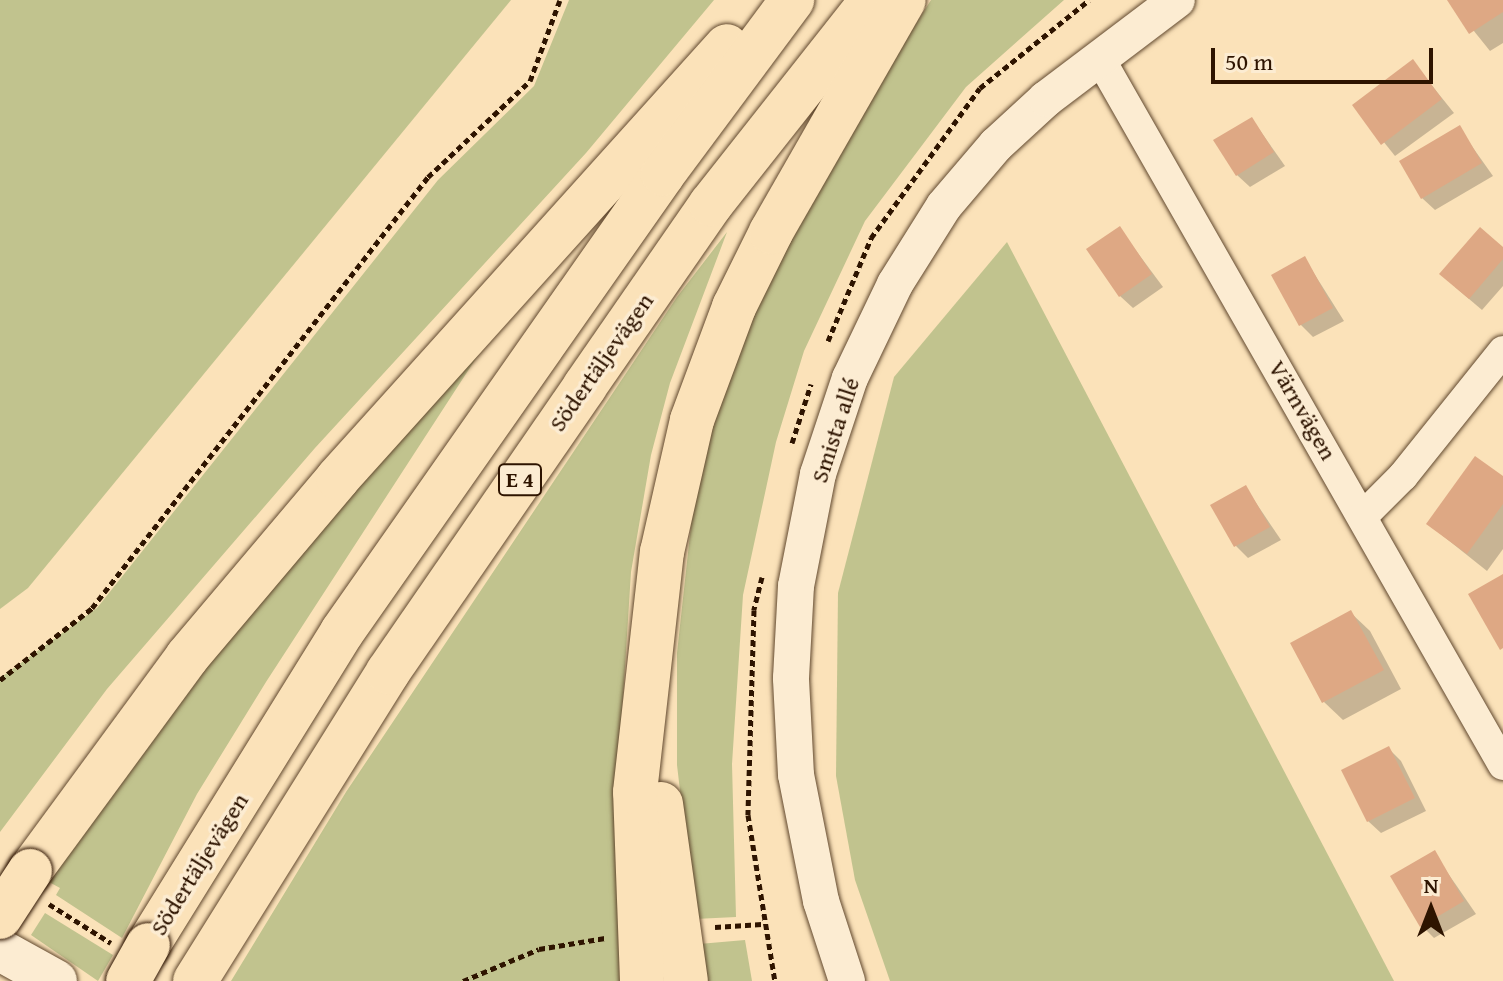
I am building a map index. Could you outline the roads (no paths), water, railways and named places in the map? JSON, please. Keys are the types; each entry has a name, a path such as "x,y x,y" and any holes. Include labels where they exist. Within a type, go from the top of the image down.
{"highway":[{"path":"17,897 187,657 318,502 769,0"},
{"name":"Södertäljevägen","path":"132,958 342,632 663,174 792,0"},
{"name":"Södertäljevägen","path":"196,980 388,672 567,412 711,204 872,0"},
{"path":"642,981 635,792 662,552 692,420 734,307 771,232 904,0"},
{"path":"649,662 659,795 686,981"}],"main road":[{"path":"0,950 56,981"}],"street":[{"name":"Smista allé","path":"847,981 821,901 795,747 791,678 796,586 818,474 850,378 895,284 944,206 996,145 1099,57 1177,0"},
{"name":"Värnvägen","path":"1099,57 1503,765"},
{"path":"1363,516 1403,476 1503,351"}]}
